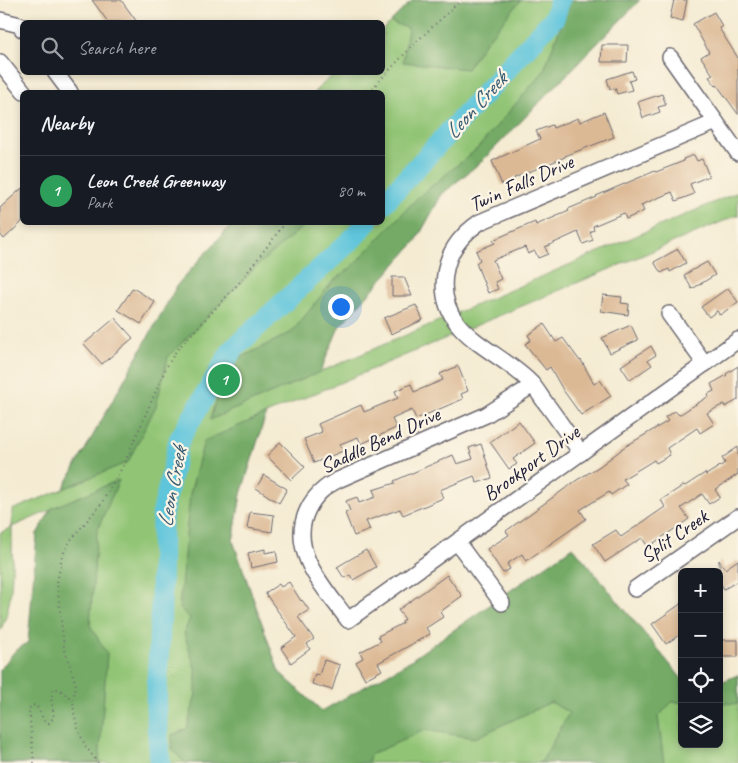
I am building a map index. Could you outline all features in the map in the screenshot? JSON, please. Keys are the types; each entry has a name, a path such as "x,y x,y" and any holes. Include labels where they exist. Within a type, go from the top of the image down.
{"street":[{"path":"0,20 20,25"},
{"path":"670,57 738,153"},
{"path":"0,62 22,90"},
{"path":"57,75 68,90"},
{"name":"Twin Falls Drive","path":"581,452 533,385 516,370 465,333 452,316 445,299 446,263 458,241 467,231 480,222 716,122"},
{"path":"669,314 705,364"},
{"name":"Brookport Drive","path":"348,620 738,340"},
{"name":"Saddle Bend Drive","path":"348,620 312,569 303,549 302,523 314,498 338,480 486,415 533,385"},
{"name":"Split Creek","path":"635,589 738,517"},
{"path":"457,542 502,604"}],"path":[{"path":"385,75 412,46 461,0"},
{"path":"371,90 385,75"},
{"path":"98,763 86,747 78,730 73,700 76,685 64,647 57,583 62,556 70,541 101,504 119,472 166,368 176,351 240,282 284,225"},
{"path":"34,763 30,706 37,707 45,722 50,723 54,717 51,697 54,689 59,689 73,700"}],"green space":[{"path":"413,0 640,0 482,161 442,194 416,241 339,327 320,372 738,192 738,215 266,414 241,494 233,541 279,672 322,711 405,664 573,547 678,674 678,748 723,748 723,681 738,675 738,763 0,763 45,679 37,534 51,510 12,527 12,510 63,489 178,284 231,225 385,225 385,90 316,90 333,75 385,75 385,27"},
{"path":"413,0 521,0 483,45 467,69 403,62 408,28 390,22"},
{"path":"571,0 640,0 482,161 442,194 416,241 339,327 320,372 210,420 234,361 292,332 333,281 352,267 418,197 477,149 543,72"},
{"path":"231,225 305,225 257,266 168,357 156,406 128,462 63,489 178,284"},
{"path":"266,414 241,494 233,541 279,672 322,711 405,664 573,547 678,674 678,702 672,702 658,717 664,763 538,763 542,761 569,713 551,702 475,738 425,730 370,755 368,763 185,763 172,749 172,735 187,729 196,694 196,671 184,633 190,618 179,608 190,494 204,441"},
{"path":"119,480 97,531 90,625 107,654 99,763 0,763 0,670 14,652 28,642 37,534 52,508"},
{"path":"12,527 10,594 5,620 0,631 0,533"},
{"path":"738,675 738,704 723,703 723,681"}],"building":[{"path":"92,0 121,0 136,20 107,20"},
{"path":"674,0 687,0 683,21 670,18"},
{"path":"714,12 722,26 719,28 738,58 738,114 709,77 713,75 701,57 709,52 693,24"},
{"path":"602,45 628,45 627,62 601,62"},
{"path":"632,71 635,79 629,81 632,90 617,94 615,88 610,89 607,79"},
{"path":"662,94 666,105 658,107 660,112 643,118 638,102"},
{"path":"604,112 614,137 565,156 502,185 492,161 540,139 536,131 552,125 553,128 578,118 580,122"},
{"path":"694,155 697,161 702,159 709,176 690,184 694,194 676,201 672,192 641,205 644,211 626,219 624,213 593,226 594,230 590,232 593,240 583,244 578,232 545,247 548,254 538,258 535,251 528,254 525,247 493,260 501,279 495,282 498,289 488,293 476,263 480,260 476,251 495,243 493,240 535,222 536,225 569,211 568,209 596,196 684,161 683,159"},
{"path":"20,190 20,224 4,239 0,234 0,208"},
{"path":"678,249 686,263 670,272 669,269 661,273 654,262"},
{"path":"707,262 715,275 692,289 684,275"},
{"path":"392,277 404,277 412,296 392,296"},
{"path":"133,288 155,302 141,324 118,310"},
{"path":"728,288 738,302 720,315 717,311 709,317 701,307"},
{"path":"603,295 622,297 621,303 629,304 628,315 601,311"},
{"path":"416,305 423,320 391,334 384,318"},
{"path":"115,318 133,338 102,364 84,344"},
{"path":"544,324 556,342 563,338 581,360 594,384 600,380 611,396 581,415 563,390 550,367 546,370 525,344 531,340 528,335"},
{"path":"631,325 638,340 610,353 602,338"},
{"path":"651,346 656,355 648,360 652,365 630,380 621,366"},
{"path":"458,366 468,391 461,394 463,399 416,419 412,410 392,419 396,428 361,444 358,437 340,444 343,451 314,463 304,439 322,432 318,424 361,405 364,412 398,398 395,391 411,384 414,392 443,380 440,374"},
{"path":"738,366 738,400 725,407 724,404 707,413 714,424 700,433 697,428 667,448 670,455 656,463 654,460 623,479 627,484 611,495 609,492 580,510 586,519 526,561 522,554 507,564 510,569 503,573 487,549 509,535 506,531 577,480 600,466 621,449 668,421 665,417 675,411 679,415 709,396 708,394 714,391 711,384"},
{"path":"519,421 535,443 513,459 517,464 509,469 490,442"},
{"path":"280,442 305,467 291,480 267,456"},
{"path":"481,444 492,478 477,483 474,476 440,490 443,498 403,515 400,509 366,521 370,530 354,536 345,513 350,511 346,501 357,497 359,503 376,497 373,490 395,483 394,481 453,455 457,464 473,459 469,448"},
{"path":"738,447 738,474 715,490 720,497 709,504 702,494 681,508 689,519 648,547 642,538 605,562 593,544 616,530 621,537 665,507 661,500 725,463 722,458"},
{"path":"264,475 287,489 279,503 256,488"},
{"path":"250,512 274,515 272,532 247,528"},
{"path":"265,549 265,553 276,551 278,562 251,568 248,553"},
{"path":"366,550 376,567 353,580 350,575 344,578 337,567"},
{"path":"719,560 725,569 738,560 738,581 724,589 723,568 719,568"},
{"path":"447,575 462,596 440,612 443,617 426,628 430,634 378,663 382,670 365,679 356,662 363,658 360,652 381,641 378,636 403,623 402,621 405,619 398,610"},
{"path":"289,582 309,610 298,617 314,639 307,644 310,649 291,663 281,648 296,637 265,593 279,584 281,587"},
{"path":"678,606 678,636 666,644 652,624"},
{"path":"723,640 738,640 738,657 723,657"},
{"path":"324,660 340,665 332,690 312,684 315,674 319,675"}],"waterway":[{"name":"Leon Creek","path":"385,202 554,18 560,0"},
{"name":"Leon Creek","path":"160,763 156,707 161,607 162,516 179,440 232,350 352,239 364,225"}],"place":[{"name":"Leon Creek Greenway","path":"224,380"}]}
